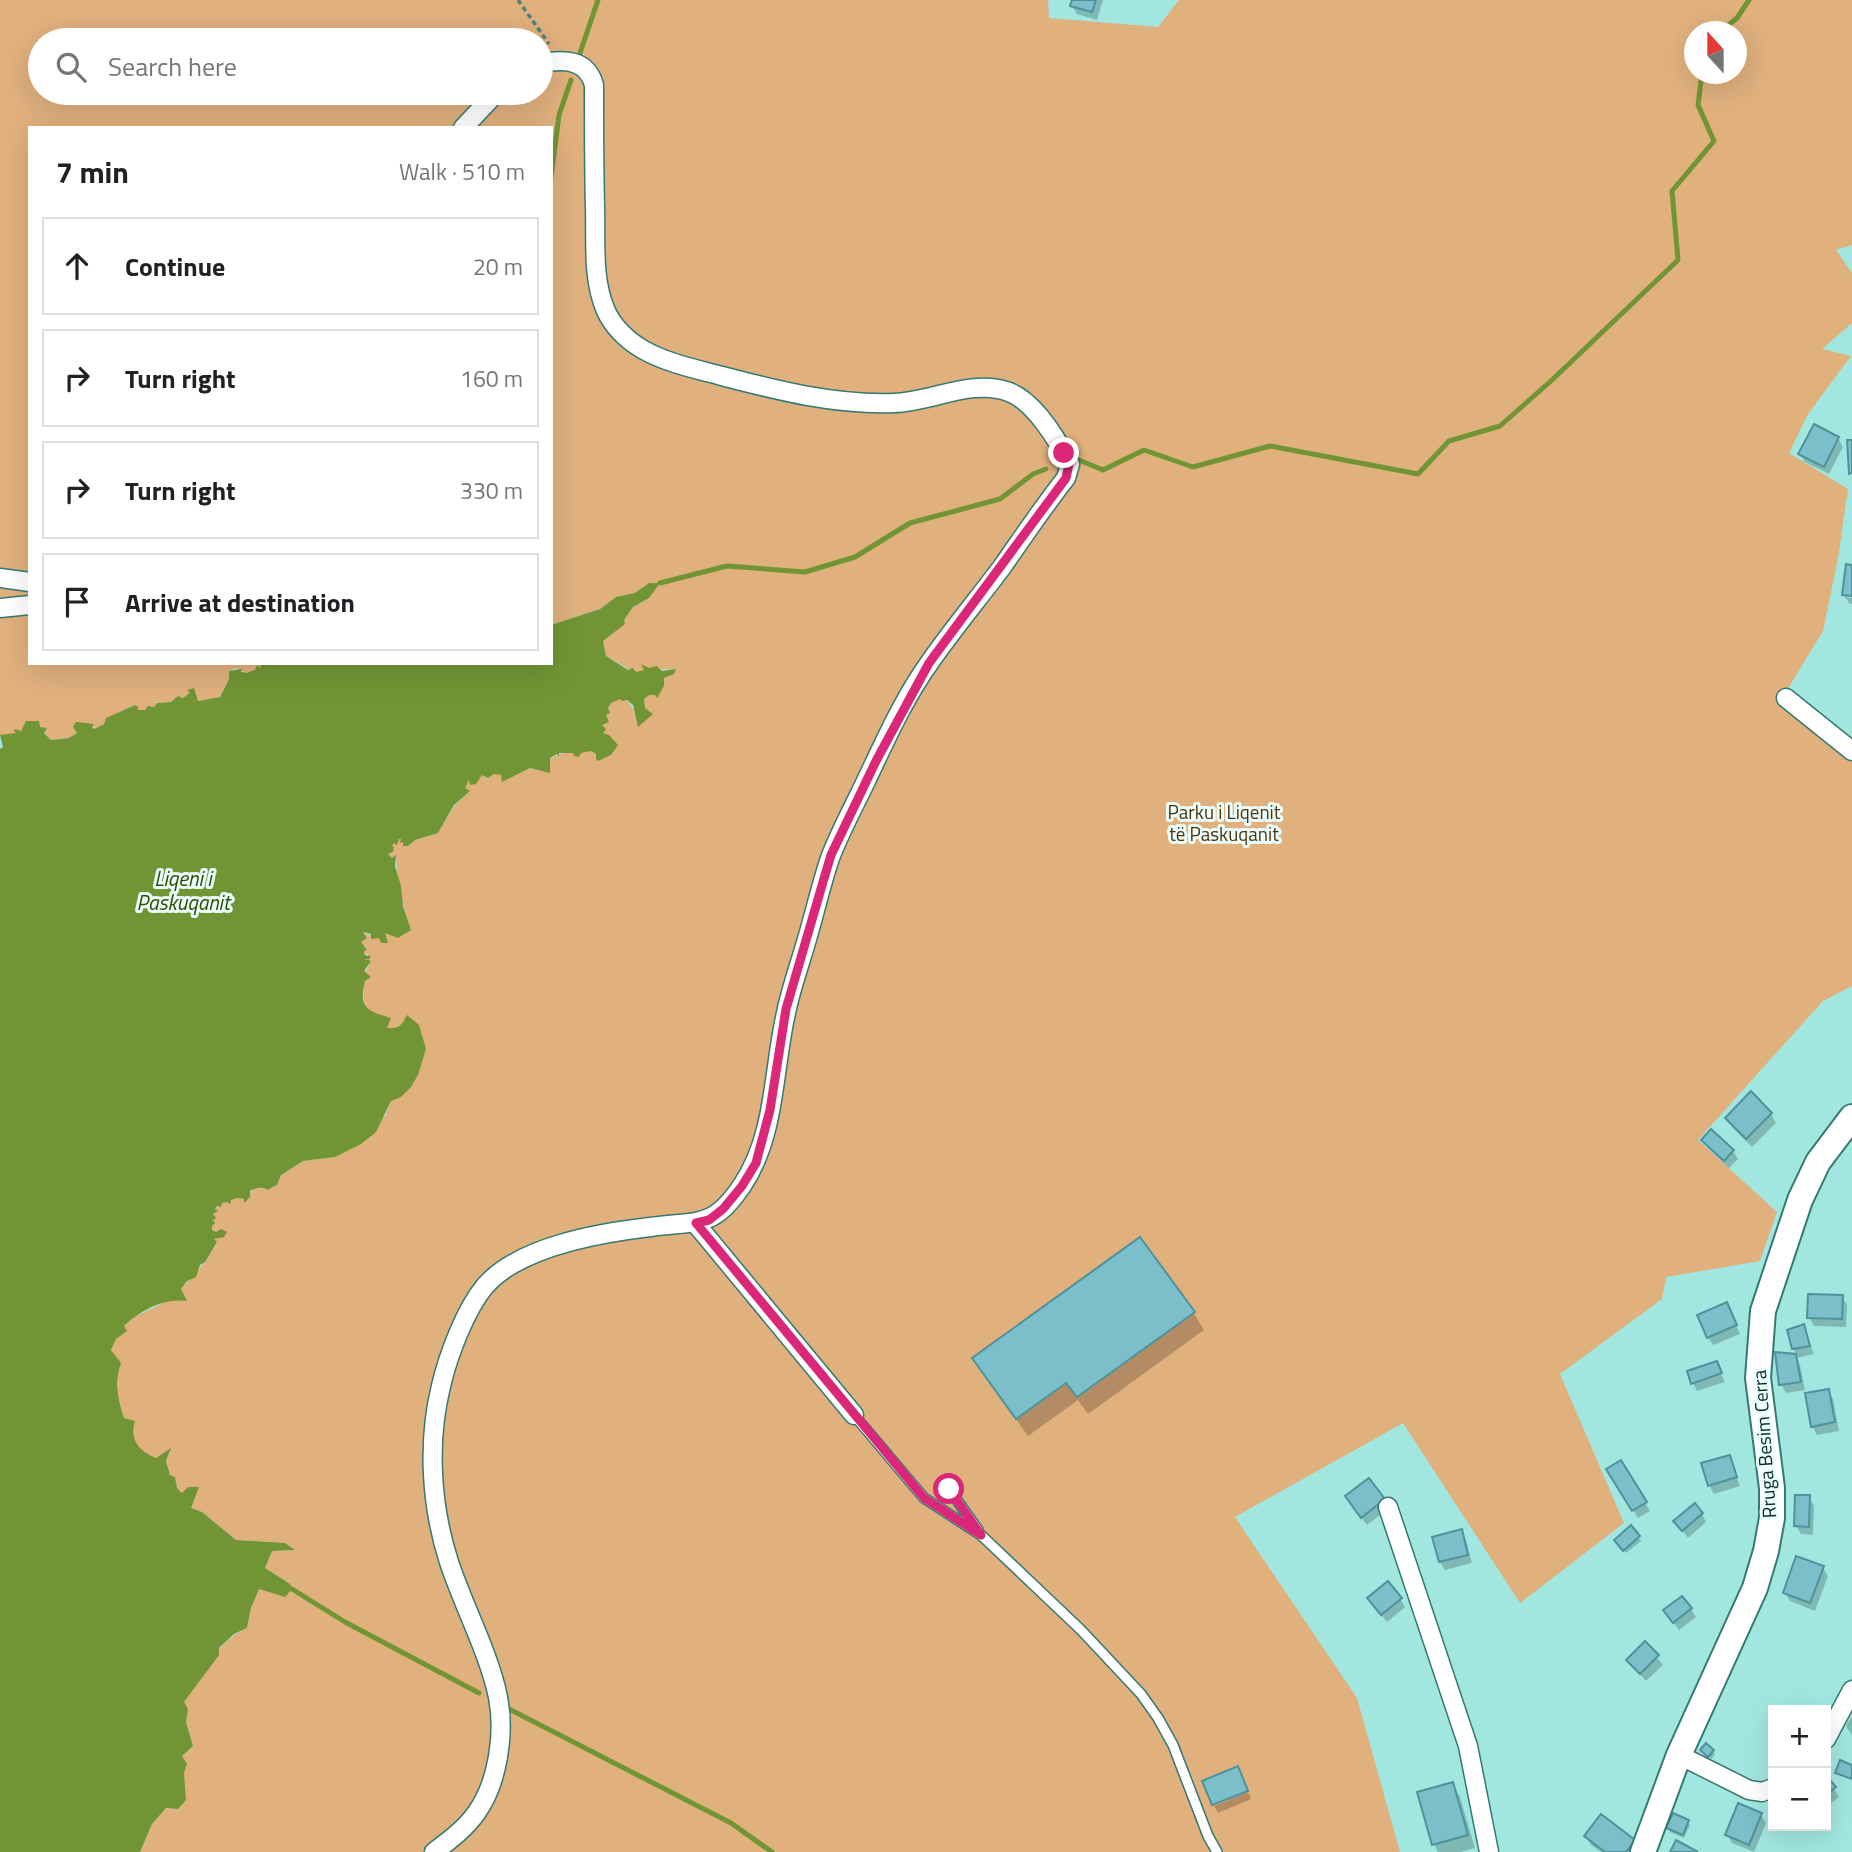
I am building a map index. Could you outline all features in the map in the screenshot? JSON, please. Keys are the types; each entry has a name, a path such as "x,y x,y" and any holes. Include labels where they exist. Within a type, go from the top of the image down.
{"street":[{"path":"434,1852 458,1834 477,1814 491,1780 499,1736 497,1694 449,1560 435,1492 432,1430 442,1382 461,1331 486,1285 526,1258 596,1235 709,1220 723,1209 742,1186 756,1163 770,1110 786,1009 831,855 876,761 929,663 1066,478 1069,464 1050,431 1024,402 1009,392 973,388 923,401 896,403 808,398 696,369 643,349 626,338 612,323 597,277 592,77 579,63 553,62"},
{"path":"465,126 485,105"},
{"path":"0,578 28,582"},
{"path":"0,608 28,605"},
{"path":"1786,698 1852,751"},
{"name":"Rruga Besim Cerra","path":"1643,1852 1679,1755 1755,1588 1766,1551 1772,1518 1772,1488 1758,1378 1763,1311 1800,1200 1818,1162 1852,1117"},
{"path":"696,1223 854,1415"},
{"path":"1388,1507 1468,1746 1489,1852"},
{"path":"1831,1730 1852,1690"},
{"path":"1679,1755 1749,1790 1762,1792 1768,1790"}],"lane":[{"path":"854,1415 924,1498 981,1535 1081,1630 1141,1694 1173,1745 1208,1836 1217,1852"},
{"path":"949,1489 981,1535"}],"path":[{"path":"518,0 537,28"},
{"path":"553,52 559,61"}],"green space":[{"name":"Parku i Liqenit të Paskuqanit","path":"0,0 1048,0 1049,18 1158,27 1179,0 1852,0 1852,245 1836,250 1852,273 1852,323 1822,349 1851,356 1808,414 1789,453 1848,489 1838,558 1823,631 1781,700 1852,761 1852,986 1823,1001 1698,1140 1777,1212 1760,1261 1666,1277 1662,1299 1560,1374 1624,1523 1520,1603 1403,1423 1235,1517 1357,1698 1400,1852 140,1852 152,1824 166,1808 178,1809 186,1800 181,1757 193,1746 186,1721 188,1709 183,1702 218,1650 247,1628 259,1589 285,1597 290,1584 265,1568 272,1551 293,1550 285,1543 236,1540 202,1512 191,1508 195,1498 182,1493 177,1488 175,1477 170,1475 166,1461 171,1449 157,1458 144,1453 134,1443 132,1430 124,1418 117,1395 121,1363 111,1351 115,1339 126,1332 124,1326 134,1317 182,1294 181,1289 205,1262 217,1243 213,1240 218,1238 216,1232 212,1230 213,1214 218,1206 232,1199 244,1199 256,1187 267,1190 277,1185 281,1175 303,1161 335,1157 385,1116 391,1101 401,1097 402,1024 396,1028 387,1028 386,1016 376,1015 366,1007 363,971 367,970 370,962 365,958 370,958 370,955 364,954 363,951 367,949 360,942 367,938 361,932 379,938 382,943 388,942 384,932 396,936 411,930 401,893 396,856 392,858 388,853 393,852 394,842 397,844 398,839 401,839 408,846 415,840 438,833 455,805 469,792 465,788 469,779 471,784 482,774 488,778 494,774 501,775 503,781 530,768 549,772 550,759 570,752 591,750 598,761 602,725 609,706 615,700 625,699 632,708 638,726 651,712 645,708 644,699 655,695 664,678 675,669 635,673 606,656 603,641 624,624 623,621 633,607 649,598 649,583 635,593 616,597 600,609 553,624 553,126 28,126 28,665 264,665 248,674 236,668 229,671 229,679 220,697 198,701 191,693 183,698 178,696 171,702 148,706 145,710 137,710 138,707 134,705 115,714 99,727 76,729 77,733 69,738 51,740 43,728 25,724 18,732 0,735"}],"water":[{"name":"Liqeni i Paskuqanit","path":"649,583 660,583 649,598 633,607 624,620 625,624 603,641 606,656 628,670 644,670 641,664 649,668 657,666 662,671 676,669 674,674 664,678 664,686 657,698 655,695 649,695 644,699 645,708 653,714 638,727 633,705 620,699 611,703 608,708 610,713 606,715 609,722 602,725 606,729 603,733 609,735 618,745 611,755 598,761 596,754 591,751 581,753 579,757 573,753 559,753 559,756 557,754 550,758 550,773 530,768 502,782 501,775 494,774 488,778 482,775 476,784 470,785 469,780 465,788 470,791 454,805 438,833 415,840 408,846 403,846 399,839 397,845 394,843 392,846 393,852 388,854 392,858 396,855 395,866 403,906 411,930 398,938 385,933 388,943 381,943 379,938 371,939 371,934 363,932 367,938 361,942 367,950 364,954 370,955 370,959 365,959 371,961 364,971 371,977 365,981 363,998 371,1011 391,1018 387,1028 400,1026 407,1015 419,1025 426,1049 418,1075 411,1087 401,1097 391,1101 376,1132 361,1144 335,1157 303,1161 281,1175 277,1185 267,1190 258,1188 250,1191 250,1197 244,1203 244,1199 237,1198 231,1200 230,1204 227,1202 222,1203 221,1207 217,1206 215,1209 218,1211 213,1214 216,1218 213,1220 215,1223 212,1230 216,1232 221,1229 227,1232 224,1237 214,1239 217,1242 205,1262 200,1265 196,1277 187,1281 181,1289 187,1301 161,1303 138,1315 124,1326 127,1331 116,1339 111,1350 121,1363 117,1384 119,1398 124,1418 135,1421 133,1434 137,1444 156,1458 171,1448 166,1461 170,1475 175,1477 177,1488 182,1493 188,1487 199,1487 191,1508 202,1512 236,1540 285,1543 295,1550 272,1551 265,1568 290,1584 292,1589 285,1597 259,1589 247,1628 234,1634 219,1648 219,1655 184,1702 188,1709 186,1722 193,1746 182,1756 187,1764 184,1773 186,1800 178,1809 166,1808 152,1824 140,1852 0,1852 0,749 3,747 0,735 16,733 15,729 21,731 26,721 39,721 40,727 47,728 44,733 51,740 69,738 77,733 73,727 76,722 94,724 94,729 104,724 106,718 135,705 138,710 145,710 157,703 171,702 178,696 183,698 190,693 187,690 194,688 198,701 220,697 229,679 229,671 242,669 241,672 247,673 255,670 257,665 261,668 260,665 553,665 553,624 600,609 616,597 635,593"}],"building":[{"path":"1072,0 1096,0 1092,12 1070,6"},
{"path":"1814,424 1839,437 1824,467 1798,454"},
{"path":"1847,440 1852,440 1852,473 1849,474"},
{"path":"1846,564 1852,565 1852,596 1842,595"},
{"path":"1751,1091 1772,1113 1746,1139 1725,1118"},
{"path":"1711,1129 1734,1150 1724,1161 1701,1140"},
{"path":"1140,1237 1195,1312 1077,1397 1066,1383 1016,1419 972,1358"},
{"path":"1808,1294 1843,1295 1842,1319 1807,1318"},
{"path":"1727,1302 1737,1325 1707,1338 1697,1315"},
{"path":"1804,1324 1810,1346 1792,1349 1787,1330"},
{"path":"1775,1352 1796,1354 1801,1382 1779,1385"},
{"path":"1717,1361 1722,1373 1691,1384 1687,1371"},
{"path":"1829,1389 1835,1422 1811,1427 1805,1393"},
{"path":"1730,1455 1737,1477 1708,1486 1701,1463"},
{"path":"1621,1460 1647,1502 1632,1511 1606,1469"},
{"path":"1369,1478 1385,1499 1361,1518 1345,1496"},
{"path":"1795,1495 1810,1495 1809,1527 1794,1526"},
{"path":"1695,1503 1703,1513 1682,1531 1673,1521"},
{"path":"1631,1525 1640,1536 1623,1551 1614,1540"},
{"path":"1462,1529 1468,1555 1439,1562 1432,1537"},
{"path":"1796,1556 1824,1566 1810,1603 1783,1593"},
{"path":"1388,1581 1402,1598 1381,1615 1367,1598"},
{"path":"1682,1596 1692,1608 1673,1623 1663,1610"},
{"path":"1645,1641 1659,1655 1640,1674 1626,1660"},
{"path":"1706,1743 1714,1750 1708,1757 1700,1750"},
{"path":"1840,1760 1852,1765 1852,1779 1835,1773"},
{"path":"1238,1766 1248,1791 1212,1805 1202,1781"},
{"path":"1453,1782 1468,1835 1432,1845 1417,1792"},
{"path":"1738,1803 1762,1813 1749,1845 1725,1835"},
{"path":"1673,1813 1689,1820 1683,1835 1666,1828"},
{"path":"1601,1814 1635,1840 1626,1852 1605,1852 1584,1836"},
{"path":"1676,1840 1698,1852 1670,1852"}],"waterway":[{"path":"579,56 598,0"},
{"path":"1733,21 1749,0"},
{"path":"553,162 559,115 571,80"},
{"path":"1074,458 1103,470 1144,450 1193,467 1270,446 1418,474 1449,441 1500,426 1678,260 1672,191 1714,141 1698,105 1701,84"},
{"path":"660,583 727,566 805,572 855,557 910,523 1000,499 1033,474 1046,469"},
{"path":"292,1589 345,1622 479,1693"},
{"path":"507,1708 731,1823 772,1852"}],"route":[{"path":"949,1489 981,1535 924,1498 696,1223 709,1220 723,1209 756,1163 770,1110 786,1009 831,855 844,826 908,698 929,663 1066,478 1069,464 1064,453"}]}
